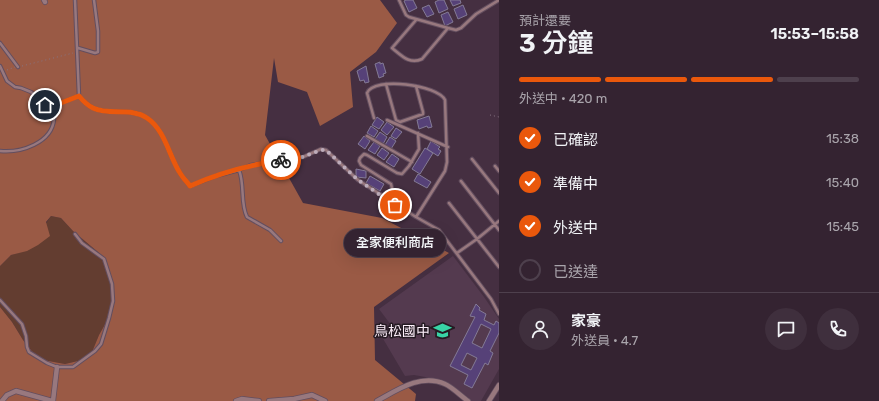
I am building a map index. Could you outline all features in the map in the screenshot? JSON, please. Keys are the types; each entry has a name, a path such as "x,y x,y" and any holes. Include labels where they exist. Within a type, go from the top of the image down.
{"street":[{"path":"2,401 7,395 16,391 52,401 57,367"},
{"path":"377,401 400,388 425,381 436,381 447,385 468,401"},
{"path":"489,401 499,385"},
{"path":"269,401 294,399 312,395 325,401"},
{"path":"236,401 242,399 259,401"}],"lane":[{"path":"75,0 79,96 88,105 94,108 100,110 135,112 142,114 156,124 180,173 190,186 251,165 303,157 323,149 326,150 358,180 386,199 436,227 491,299 499,314"},
{"path":"78,48 95,53 98,52 98,31 94,0"},
{"path":"399,0 406,15 416,20 448,28 459,29 476,14 499,0"},
{"path":"416,20 392,48 404,59 419,60 448,28"},
{"path":"0,43 18,66"},
{"path":"0,66 7,81 31,92 45,105 53,106 79,96"},
{"path":"386,84 396,120 400,122 423,114 416,86"},
{"path":"374,118 367,93 370,88 386,84 416,86 426,88 443,97 445,100 448,162 445,171 416,217"},
{"path":"0,152 17,151 27,148 40,142 47,136 54,119 53,106"},
{"path":"387,120 448,147"},
{"path":"386,199 392,188 391,184 361,165 359,161 360,158 364,154 367,154 397,173 402,174 412,162 420,146 418,133"},
{"path":"367,136 412,162"},
{"path":"472,159 499,193"},
{"path":"495,166 499,171"},
{"path":"239,170 242,178 244,206 247,217 270,230 281,241"},
{"path":"461,181 499,230"},
{"path":"449,203 499,267"},
{"path":"457,253 499,221"},
{"path":"0,300 22,324 29,352 47,363 57,367 73,367 95,351 101,344 109,318 113,301 112,284 104,259 82,243 75,234"}],"path":[{"path":"3,72 18,66 78,52"},
{"path":"490,115 499,117"}],"shaded area":[{"path":"0,0 380,0 397,23 376,52 350,72 353,107 320,126 307,92 278,82 274,58 265,135 303,203 382,218 449,253 374,307 375,360 416,394 415,401 0,401 0,307 38,359 65,364 82,360 92,352 114,303 105,258 73,231 61,218 51,216 46,222 50,236 27,251 11,255 0,266"},
{"path":"51,216 61,218 73,231 105,258 114,303 92,352 82,360 65,364 38,359 0,307 0,266 11,255 27,250"},
{"name":"鳥松國中","path":"453,256 499,319 499,369 481,401 468,401 442,380 414,375 405,376 382,337 391,325 379,309"}],"building":[{"path":"413,0 417,8 409,12 404,1"},
{"path":"444,0 448,9 439,13 435,2"},
{"path":"450,0 460,0 461,3 453,6"},
{"path":"429,5 434,14 427,17 422,8"},
{"path":"463,5 467,15 458,19 454,9"},
{"path":"448,12 453,22 445,26 441,15"},
{"path":"380,62 380,64 383,63 386,73 383,74 384,76 379,78 375,64"},
{"path":"366,66 369,82 365,83 364,80 360,81 357,71"},
{"path":"429,116 432,127 428,128 427,126 419,129 417,120"},
{"path":"377,117 384,122 379,129 372,125"},
{"path":"387,122 394,127 387,135 381,130"},
{"path":"371,126 378,131 374,137 367,133"},
{"path":"396,128 402,132 396,139 391,136"},
{"path":"380,132 387,137 383,144 375,139"},
{"path":"364,136 370,141 365,149 358,144"},
{"path":"390,137 396,141 391,149 385,145"},
{"path":"431,141 440,147 438,149 441,151 438,156 427,149"},
{"path":"374,142 380,146 375,154 368,150"},
{"path":"382,148 389,153 384,160 377,155"},
{"path":"425,148 433,153 420,174 412,169"},
{"path":"392,154 399,159 394,167 386,162"},
{"path":"356,169 366,171 366,178 356,177"},
{"path":"418,174 431,182 427,188 414,181"},
{"path":"370,176 384,184 380,191 366,183"},
{"path":"395,192 406,198 402,206 391,200"},
{"path":"476,304 480,308 479,310 486,314 484,320 494,325 496,321 499,323 499,333 490,351 493,353 488,365 485,363 472,388 464,384 468,375 450,366 475,317 470,316","holes":["481,324 491,329 482,348 472,343","467,353 477,358 471,370 461,365"]}],"way so far":[{"path":"281,160 308,156 323,149 326,150 358,180 395,205"}],"place":[{"name":"全家便利商店","path":"395,205"},
{"name":"鳥松國中","path":"443,331"}],"route":[{"path":"45,105 50,107 79,96 88,105 100,110 135,112 142,114 156,124 180,173 190,186 251,165 281,160"}]}
